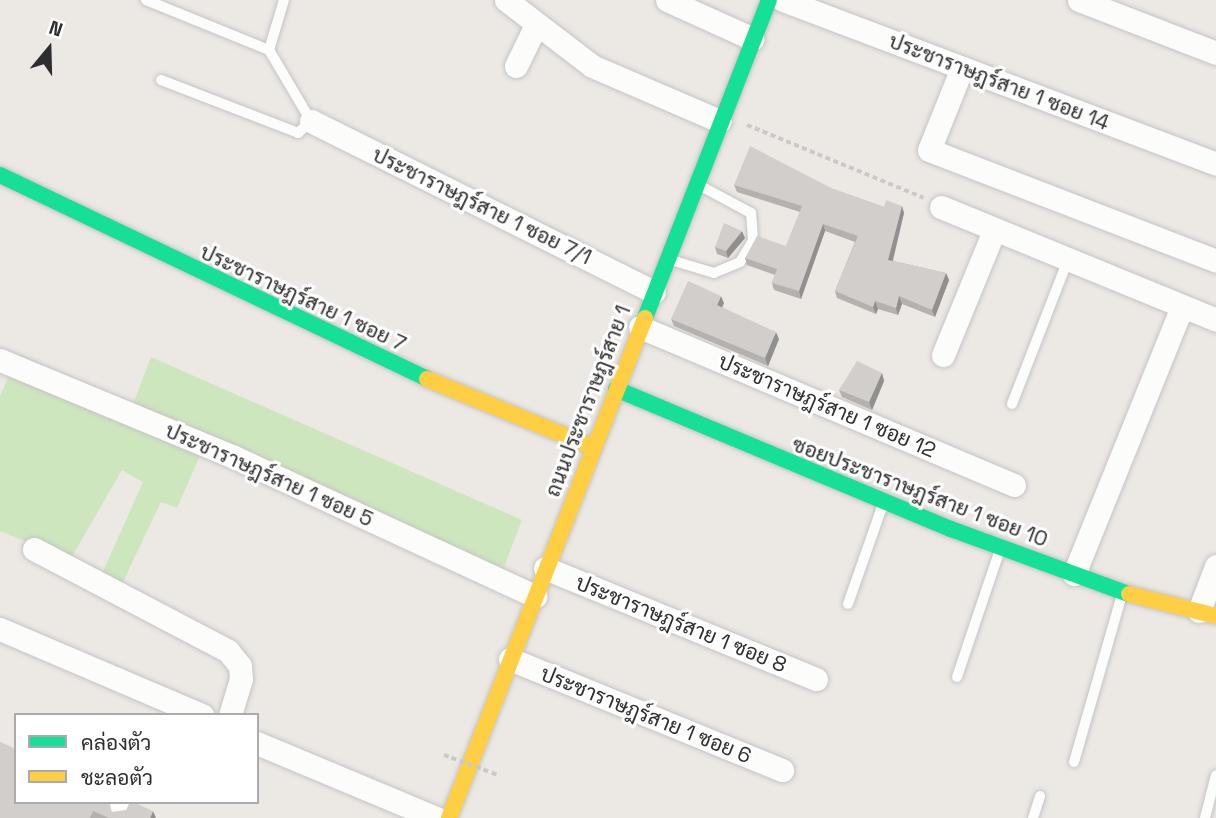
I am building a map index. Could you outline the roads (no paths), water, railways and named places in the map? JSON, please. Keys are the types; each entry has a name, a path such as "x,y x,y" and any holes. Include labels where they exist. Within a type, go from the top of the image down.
{"street":[{"path":"506,0 534,27 592,66 721,118"},
{"path":"667,0 753,39"},
{"name":"ถนนประชาราษฎร์สาย 1","path":"449,818 769,0"},
{"name":"ประชาราษฎร์สาย 1 ซอย 14","path":"783,0 1216,164"},
{"path":"1079,0 1216,53"},
{"path":"516,65 534,27"},
{"path":"961,68 929,150 1216,261"},
{"name":"ประชาราษฎร์สาย 1 ซอย 7/1","path":"311,121 654,292"},
{"name":"ประชาราษฎร์สาย 1 ซอย 7","path":"0,175 384,361 593,447"},
{"path":"941,207 993,233 1216,320"},
{"path":"943,355 993,233"},
{"path":"1074,574 1182,307"},
{"name":"ประชาราษฎร์สาย 1 ซอย 12","path":"640,327 1014,485"},
{"name":"ประชาราษฎร์สาย 1 ซอย 5","path":"0,360 234,457 535,596"},
{"name":"ซอยประชาราษฎร์สาย 1 ซอย 10","path":"616,388 884,501 1000,546 1122,592 1208,613"},
{"path":"34,549 228,651 240,679 231,713"},
{"path":"1208,613 1216,566"},
{"name":"ประชาราษฎร์สาย 1 ซอย 8","path":"545,568 816,679"},
{"path":"0,629 197,713"},
{"name":"ประชาราษฎร์สาย 1 ซอย 6","path":"510,660 782,770"},
{"path":"259,744 436,818"}],"lane":[{"path":"146,0 269,50 311,121 298,133 161,80"},
{"path":"269,50 284,0"},
{"path":"667,258 714,272 740,262 752,240 751,213 696,184"},
{"path":"1012,404 1067,261"},
{"path":"848,604 884,501"},
{"path":"957,677 1000,546"},
{"path":"1074,762 1122,592"},
{"path":"1205,818 1216,775"},
{"path":"1033,818 1040,796"}]}
